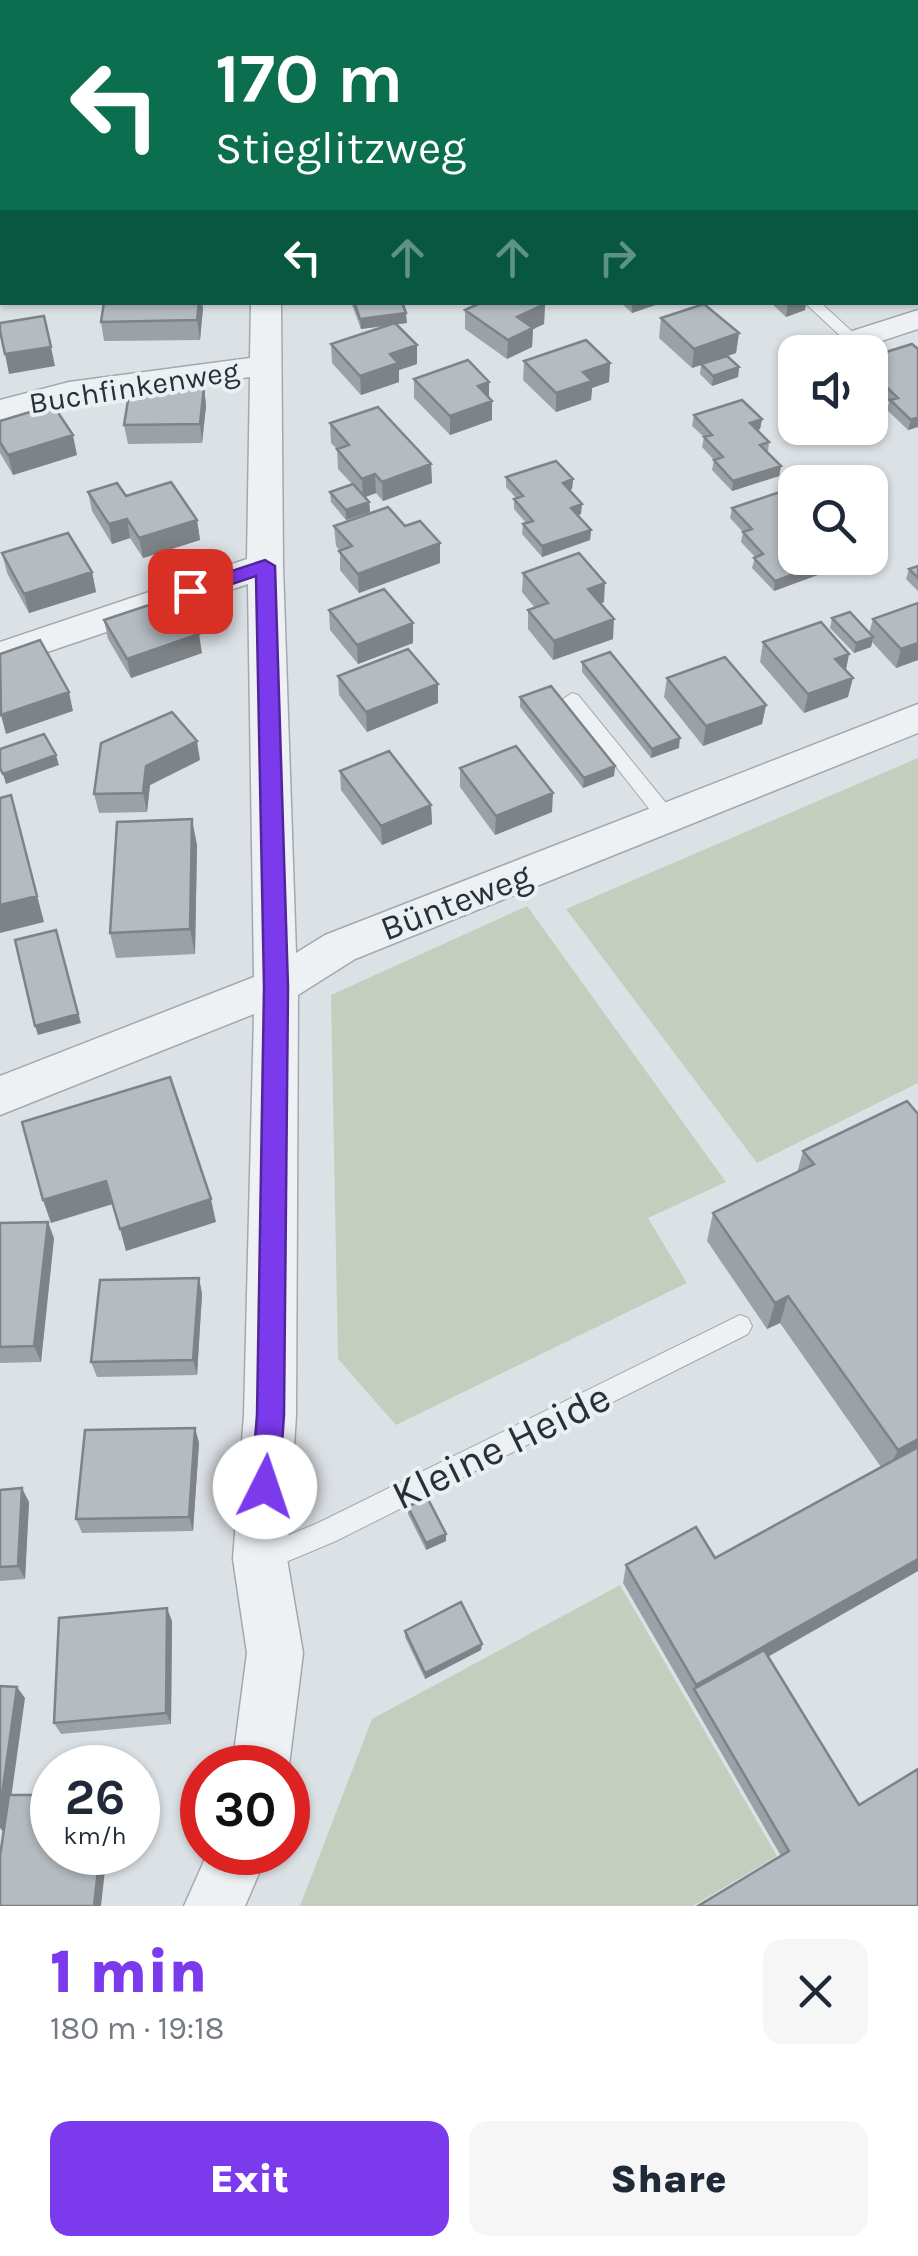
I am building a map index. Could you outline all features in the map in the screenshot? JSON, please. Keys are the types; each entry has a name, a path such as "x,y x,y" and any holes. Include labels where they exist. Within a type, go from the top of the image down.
{"street":[{"path":"264,1745 275,1653 260,1559 270,1415 276,987 265,566 266,305"},
{"path":"871,335 918,319"},
{"name":"Buchfinkenweg","path":"0,410 69,392 268,365"},
{"path":"0,655 265,566"},
{"name":"Bünteweg","path":"0,1096 276,987 340,947 918,718"},
{"path":"214,1906 228,1875"}],"lane":[{"path":"814,305 847,335"},
{"path":"572,698 668,819"},
{"name":"Kleine Heide","path":"260,1559 327,1532 740,1326"}],"green space":[{"path":"918,758 918,1083 757,1163 566,909"},
{"path":"527,906 726,1182 648,1218 687,1283 396,1425 338,1359 331,995"},
{"path":"620,1585 777,1856 693,1906 300,1906 372,1719"}],"building":[{"path":"104,305 199,305 197,320 101,322"},
{"path":"355,305 403,305 406,313 360,319"},
{"path":"476,305 543,305 517,317 533,328 508,340 465,310"},
{"path":"705,305 739,333 694,349 661,318"},
{"path":"44,316 51,347 5,354 0,323"},
{"path":"395,323 417,345 390,354 398,363 360,376 331,344"},
{"path":"586,340 610,363 583,372 592,381 556,393 524,361"},
{"path":"912,344 918,349 918,417 911,420 890,400 898,398 888,388 888,351"},
{"path":"727,356 739,367 713,376 701,364"},
{"path":"468,360 489,382 478,386 492,401 450,416 414,379"},
{"path":"204,387 200,424 124,425 130,388"},
{"path":"742,400 762,419 750,423 769,442 760,445 780,465 733,481 714,460 723,457 704,437 712,435 694,415"},
{"path":"53,405 73,435 8,455 0,442 0,421"},
{"path":"378,407 431,464 382,482 375,474 362,479 337,449 349,445 330,423"},
{"path":"556,461 573,479 563,483 582,504 571,508 591,530 542,546 523,524 533,521 514,499 523,496 506,477"},
{"path":"171,482 197,520 139,538 127,519 109,524 88,492 117,483 126,496"},
{"path":"353,484 369,502 346,510 330,492"},
{"path":"778,493 778,575 792,575 775,581 754,558 763,554 743,532 752,529 732,508"},
{"path":"388,507 405,526 420,521 440,543 358,574 339,551 352,546 334,526"},
{"path":"68,533 92,572 24,594 2,553"},
{"path":"579,553 605,583 588,589 614,619 554,641 528,610 548,603 523,573"},
{"path":"384,589 413,623 357,645 329,610"},
{"path":"176,596 199,634 127,659 104,620"},
{"path":"918,603 918,643 901,649 873,619"},
{"path":"850,612 873,637 856,643 832,618"},
{"path":"821,622 849,654 835,659 853,678 808,694 763,642"},
{"path":"40,640 69,692 1,715 0,654"},
{"path":"408,649 438,684 366,712 338,676"},
{"path":"610,652 680,738 652,749 582,662"},
{"path":"725,657 766,705 706,726 667,678"},
{"path":"551,686 615,766 584,778 520,697"},
{"path":"172,712 197,741 146,766 143,793 94,794 101,743"},
{"path":"44,734 56,755 3,774 0,749"},
{"path":"516,746 553,793 496,816 460,768"},
{"path":"389,751 431,805 381,826 340,771"},
{"path":"11,795 37,896 0,905 0,798"},
{"path":"192,819 190,929 110,933 117,822"},
{"path":"56,930 78,1014 35,1026 15,940"},
{"path":"170,1077 211,1199 120,1229 106,1181 43,1200 22,1122"},
{"path":"907,1101 918,1114 918,1439 898,1450 788,1296 775,1303 713,1213 814,1164 803,1151"},
{"path":"48,1222 34,1346 0,1347 0,1223"},
{"path":"199,1278 193,1360 91,1362 100,1280"},
{"path":"195,1428 189,1517 76,1519 85,1430"},
{"path":"918,1447 918,1559 696,1685 626,1565 696,1527 715,1558"},
{"path":"22,1488 18,1566 0,1567 0,1490"},
{"path":"427,1497 446,1534 426,1543 408,1507"},
{"path":"461,1602 482,1644 425,1673 405,1631"},
{"path":"167,1608 166,1713 54,1723 59,1618"},
{"path":"764,1650 859,1805 918,1769 918,1906 698,1906 789,1851 694,1689"},
{"path":"0,1686 17,1687 0,1809"},
{"path":"9,1795 30,1795 30,1875 97,1875 94,1906 0,1906 0,1856"}],"route":[{"path":"190,591 265,566 276,987 270,1415 265,1487"}]}
